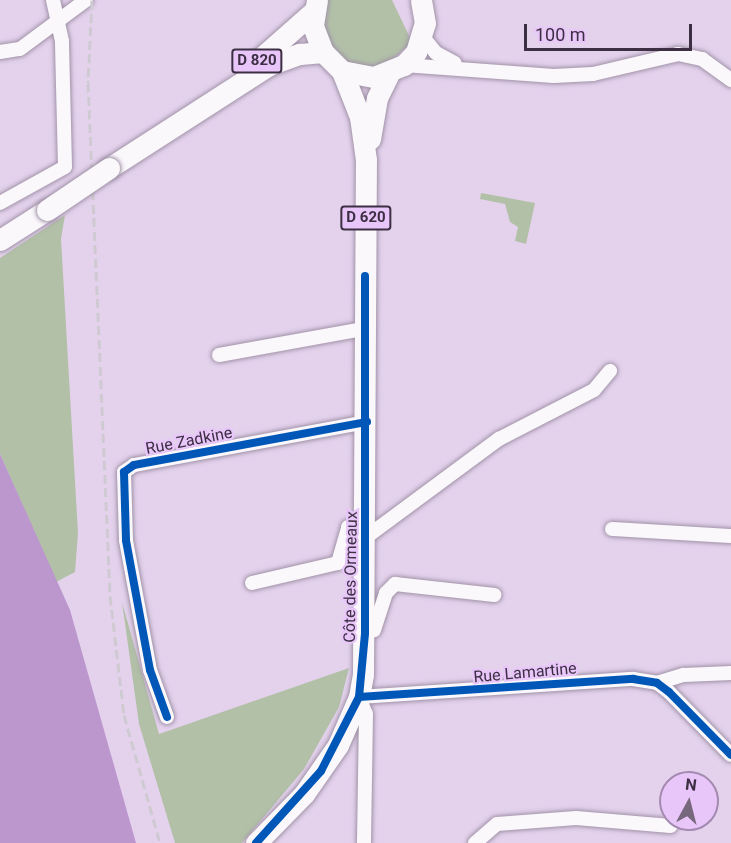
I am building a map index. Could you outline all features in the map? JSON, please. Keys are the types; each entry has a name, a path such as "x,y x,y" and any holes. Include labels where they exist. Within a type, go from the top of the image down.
{"main road":[{"path":"423,37 425,3"},
{"path":"315,6 322,52 342,71 359,76 396,69"},
{"name":"D 820","path":"200,109 315,6"},
{"name":"Côte des Ormeaux","path":"366,160 377,98 396,69 423,37"},
{"name":"D 820","path":"0,240 200,109 284,58 322,52"},
{"name":"Côte des Ormeaux","path":"256,843 321,771 359,697 365,633 366,160 360,117 342,71"}],"street":[{"path":"0,203 64,167 59,17 53,0"},
{"path":"0,52 20,50 59,17 86,0"},
{"path":"423,37 436,53 468,67"},
{"path":"396,69 468,67 554,76 593,74 678,54 702,59 731,80"},
{"path":"219,355 364,329"},
{"path":"252,583 338,563 348,527 365,531 499,439 594,390 610,370"},
{"name":"Rue Zadkine","path":"167,717 150,670 126,540 124,472 134,465 367,422"},
{"path":"612,529 731,536"},
{"path":"365,633 374,630 386,593 395,584 494,595"},
{"path":"731,673 684,675 657,683 731,755"},
{"name":"Rue Lamartine","path":"359,697 621,680 657,683"},
{"path":"359,697 366,714 364,843"},
{"path":"475,843 497,825 576,818 659,825"}],"green space":[{"path":"320,0 392,0 412,42 385,66 357,68 327,49"},
{"path":"481,193 535,203 526,244 515,241 518,227 510,222 505,204 480,199"},
{"path":"65,215 61,239 78,533 75,572 56,582 0,454 0,258"},
{"path":"122,602 159,734 349,668 339,707 304,769 242,843 175,843 139,724"}],"shaded area":[{"path":"0,454 70,610 136,843 0,843"}],"railway":[{"path":"92,0 88,83 110,596 124,715 160,843"}],"cycle path":[{"path":"256,843 321,771 359,697 365,633 365,276"},
{"path":"167,717 150,670 126,540 124,472 134,465 367,422"},
{"path":"359,697 633,679 657,683 669,692 731,755"}]}
